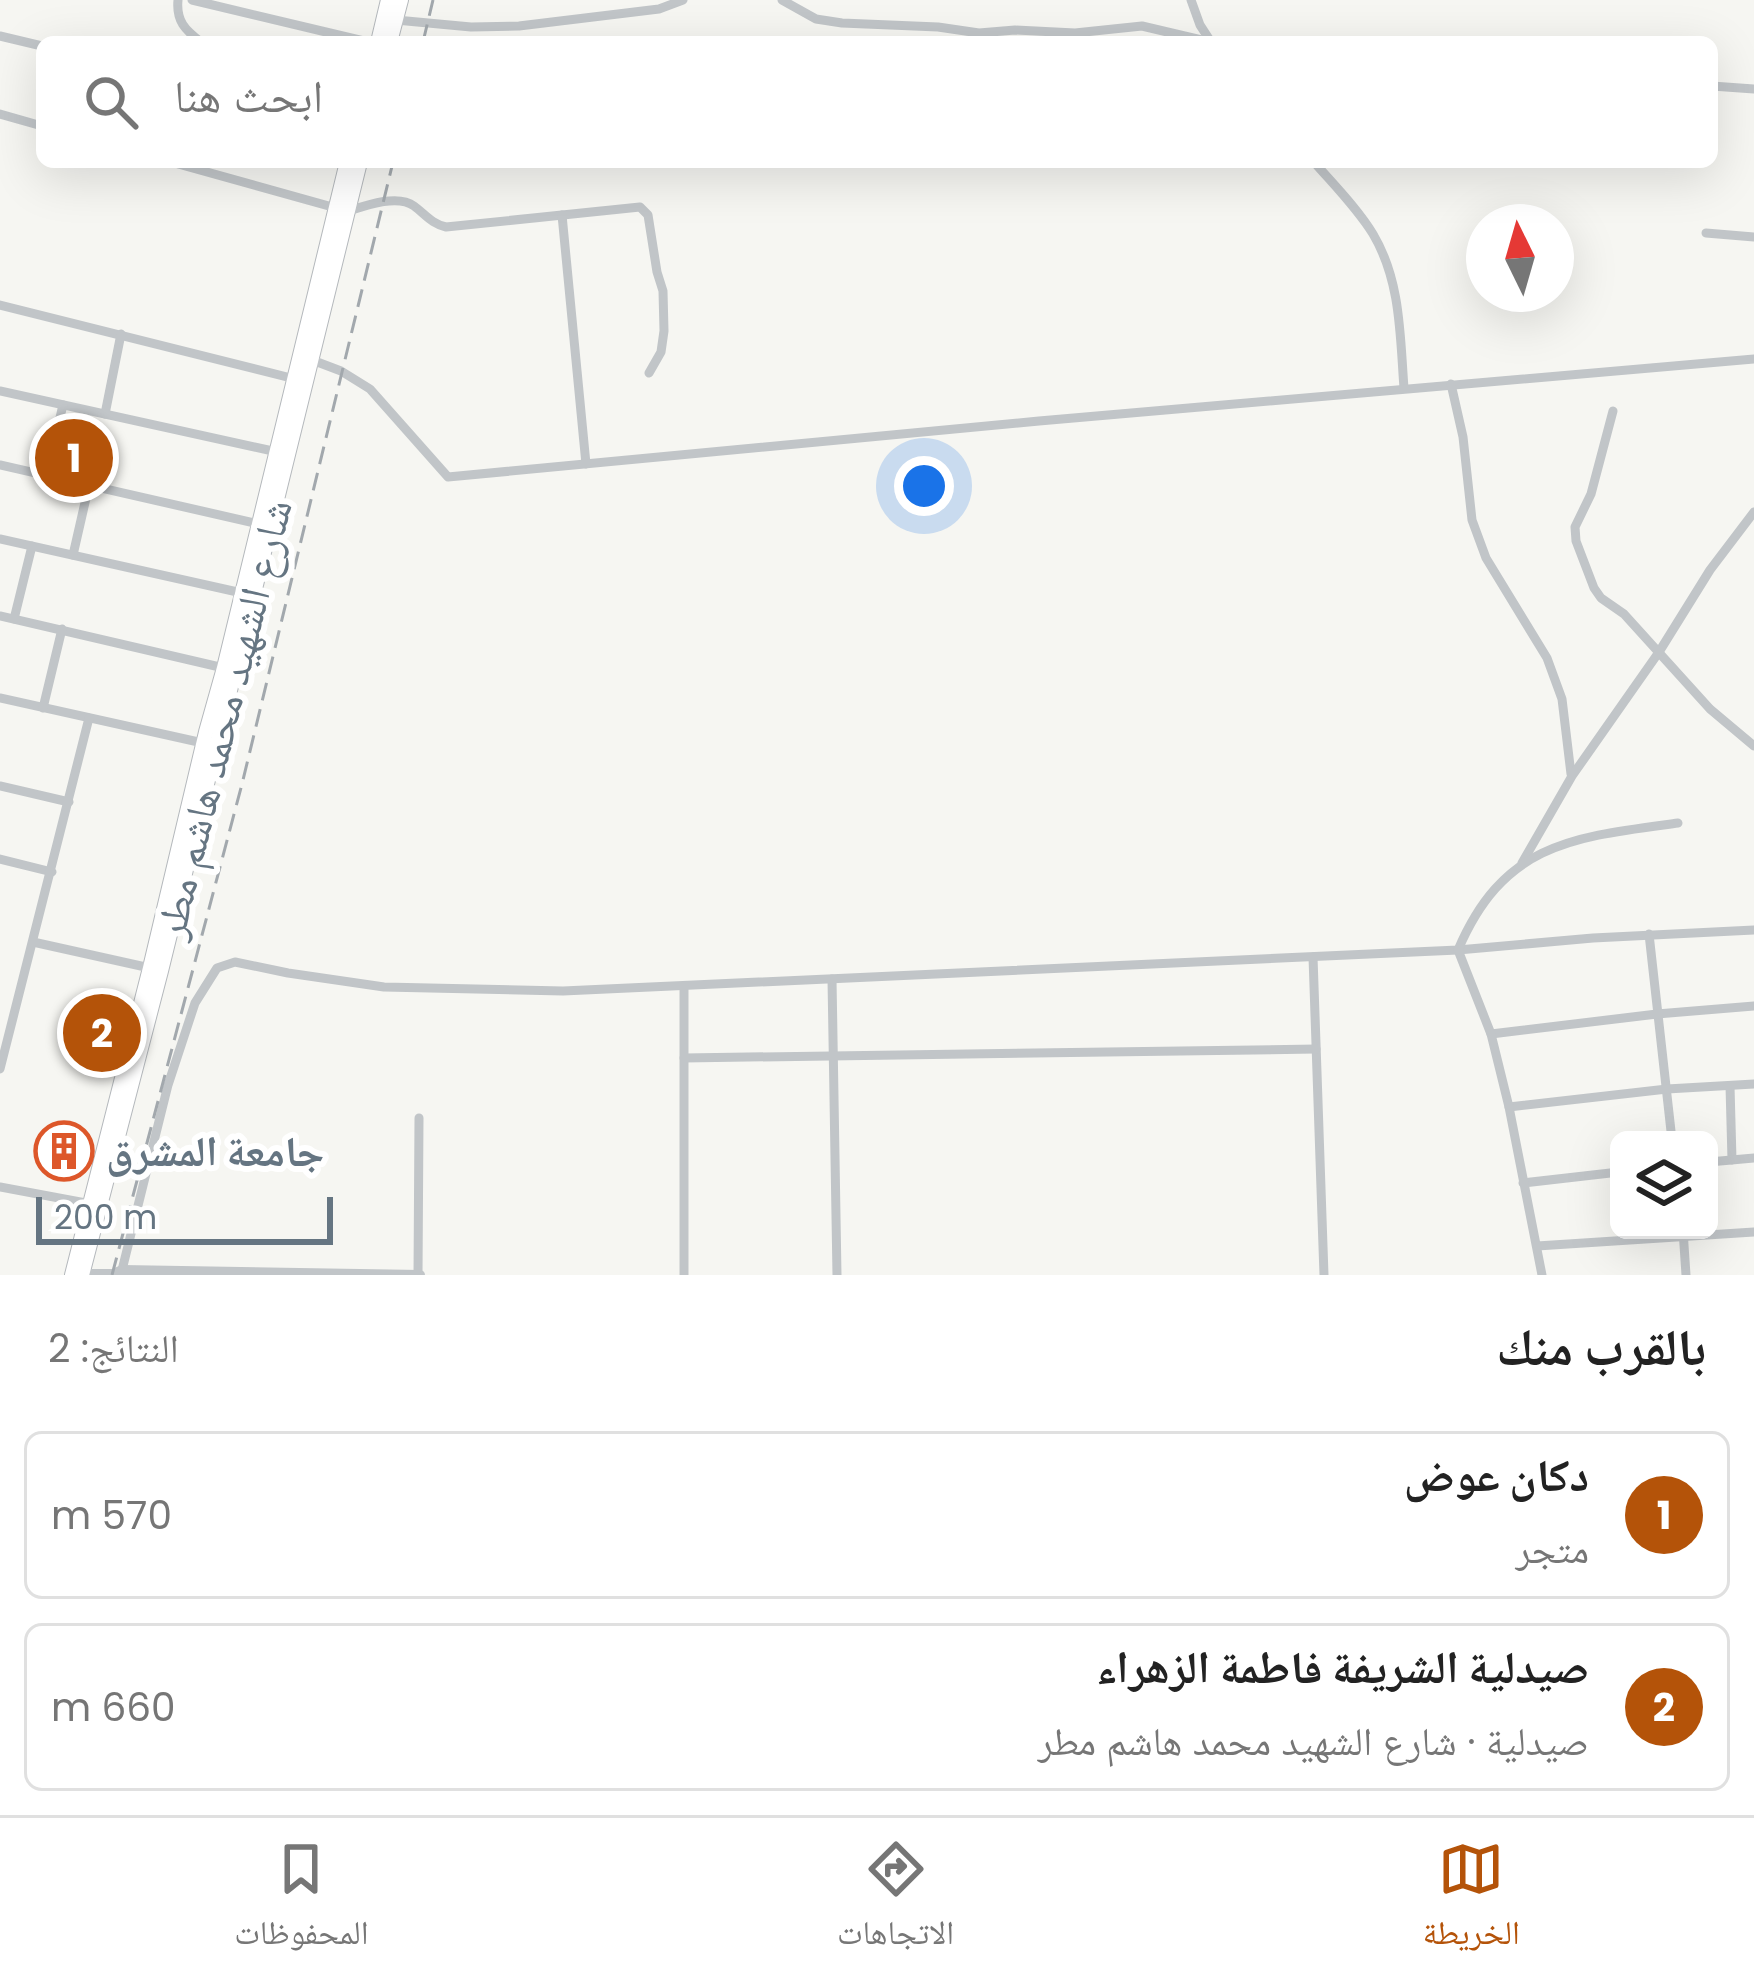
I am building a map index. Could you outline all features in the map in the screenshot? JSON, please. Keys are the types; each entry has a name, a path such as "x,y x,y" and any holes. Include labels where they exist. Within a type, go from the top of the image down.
{"main road":[{"path":"379,36 388,0"},
{"path":"392,36 401,0"},
{"name":"شارع الشهيد محمد هاشم مطر","path":"72,1275 259,524 312,360 346,168"},
{"name":"شارع الشهيد محمد هاشم مطر","path":"82,1274 283,453 295,379 358,168"}],"street":[{"path":"178,0 181,23 195,36"},
{"path":"192,0 343,36"},
{"path":"396,20 519,26 659,10 683,0"},
{"path":"782,0 816,19 842,23 980,33 1075,33 1142,26 1184,36"},
{"path":"1191,0 1206,36"},
{"path":"0,36 36,45"},
{"path":"1718,86 1754,88"},
{"path":"0,114 36,124"},
{"path":"192,168 342,210 410,202 435,224 446,227 640,206 648,215 663,291 661,352 649,373"},
{"path":"1319,168 1367,225 1386,261 1397,301 1405,388"},
{"path":"562,215 586,464"},
{"path":"1706,233 1754,236"},
{"path":"0,305 295,379"},
{"path":"105,414 121,334"},
{"path":"312,360 370,389 448,477 1754,359"},
{"path":"1451,384 1463,437 1472,520 1486,558 1547,658 1562,699 1572,776"},
{"path":"0,391 283,453"},
{"path":"46,476 63,405"},
{"path":"1612,411 1592,494 1576,522 1575,536 1596,592 1620,610 1710,709 1754,746"},
{"path":"0,465 259,524"},
{"path":"73,555 89,485"},
{"path":"1542,1275 1491,1034 1458,950 1471,921 1522,863 1572,776 1659,652 1710,569 1754,512"},
{"path":"0,539 242,593"},
{"path":"14,619 32,546"},
{"path":"0,616 224,668"},
{"path":"43,708 62,629"},
{"path":"0,698 203,743"},
{"path":"0,1069 89,718"},
{"path":"0,786 69,802"},
{"path":"1522,863 1578,840 1678,823"},
{"path":"0,859 52,872"},
{"path":"122,1270 195,1003 218,968 236,962 384,987 563,991 1458,950 1754,930"},
{"path":"1649,934 1671,1131"},
{"path":"33,942 150,968"},
{"path":"1313,957 1324,1275"},
{"path":"832,979 837,1275"},
{"path":"684,986 684,1275"},
{"path":"1491,1034 1754,1006"},
{"path":"684,1058 1316,1049"},
{"path":"1509,1107 1754,1084"},
{"path":"1730,1086 1732,1160"},
{"path":"82,1274 122,1270 419,1275 419,1118"},
{"path":"1718,1161 1754,1158"},
{"path":"1523,1183 1610,1173"},
{"path":"0,1187 91,1204"},
{"path":"1718,1233 1754,1232"},
{"path":"1537,1246 1622,1239"},
{"path":"1683,1239 1686,1275"}],"railway":[{"path":"424,36 433,0"},
{"path":"112,1275 242,784 392,168"}],"place":[{"name":"دكان عوض","path":"74,458"},
{"name":"صيدلية الشريفة فاطمة الزهراء","path":"102,1033"},
{"name":"جامعة المشرق","path":"64,1151"}]}
